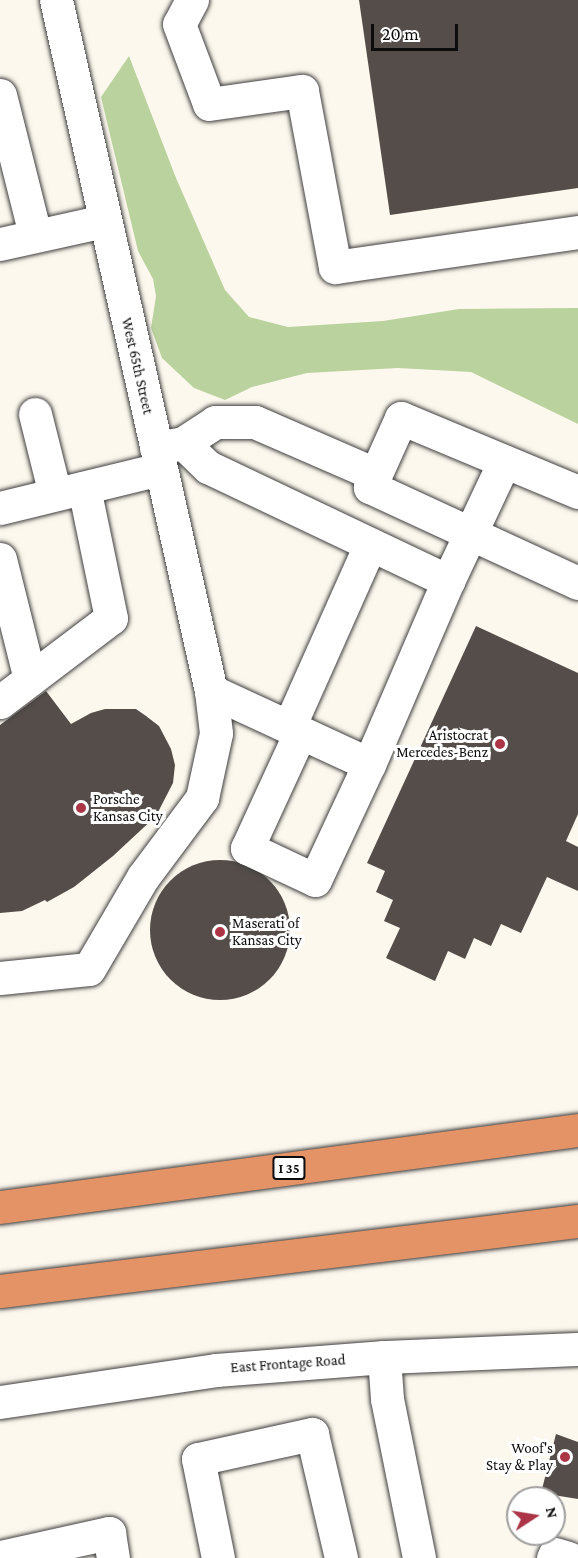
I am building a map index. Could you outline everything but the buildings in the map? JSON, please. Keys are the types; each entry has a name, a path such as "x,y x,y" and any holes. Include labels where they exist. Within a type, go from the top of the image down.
{"highway":[{"name":"I 35","path":"0,1207 578,1130"},
{"path":"0,1290 578,1221"}],"street":[{"name":"West 65th Street","path":"0,978 89,969 143,877 202,798 216,733 211,691 166,453 138,370 56,0"},
{"path":"192,0 179,24 209,104 302,91 335,267 578,232"},
{"path":"0,95 35,234"},
{"path":"0,244 35,234 104,221"},
{"path":"0,702 111,618 69,491 34,414"},
{"path":"578,492 401,418 370,487 578,583"},
{"path":"0,508 69,491 166,453 215,422 255,422 361,468"},
{"path":"166,453 208,467 448,581"},
{"path":"370,545 247,848 315,880 369,764 448,581 504,462"},
{"path":"0,559 30,679"},
{"path":"211,691 369,764"},
{"name":"East Frontage Road","path":"0,1402 216,1370 384,1357 578,1349"},
{"path":"384,1357 387,1399 419,1558"},
{"path":"218,1558 198,1459 312,1434 341,1558"},
{"path":"0,1557 109,1533 113,1558"},
{"path":"553,1558 555,1554 568,1558"}],"green space":[{"path":"129,56 176,178 225,290 249,317 288,327 383,321 459,309 578,308 578,424 471,372 398,368 307,373 252,387 225,400 194,388 162,358 151,328 156,296 153,279 138,251 101,97"}],"place":[{"name":"Aristocrat Mercedes-Benz","path":"500,744"},
{"name":"Porsche Kansas City","path":"81,808"},
{"name":"Maserati of Kansas City","path":"220,932"},
{"name":"Woof's Stay & Play","path":"565,1457"}]}
